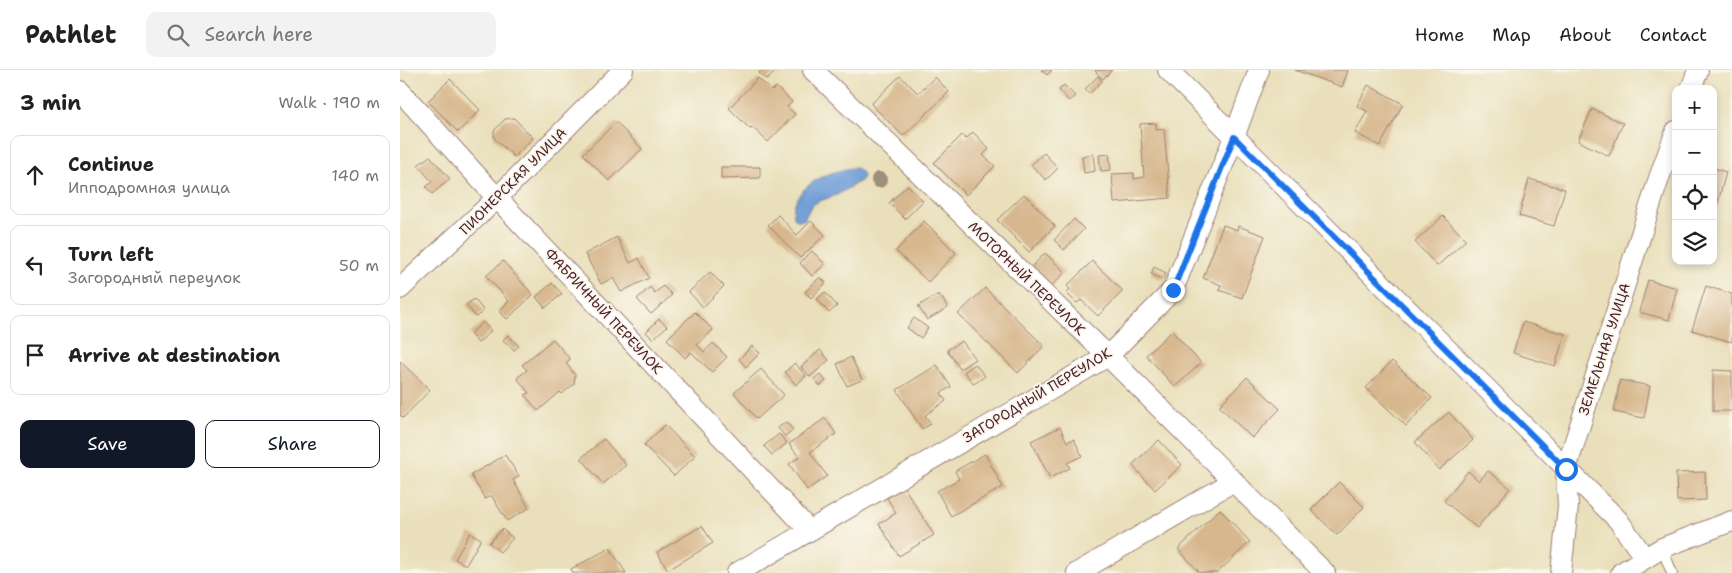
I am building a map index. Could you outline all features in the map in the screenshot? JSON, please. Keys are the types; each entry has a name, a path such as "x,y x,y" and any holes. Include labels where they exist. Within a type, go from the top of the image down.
{"street":[{"name":"ПИОНЕРСКАЯ УЛИЦА","path":"400,289 497,198 623,70"},
{"name":"МОТОРНЫЙ ПЕРЕУЛОК","path":"813,70 1108,356 1325,573"},
{"path":"1168,70 1618,520 1644,557"},
{"name":"ЗАГОРОДНЫЙ ПЕРЕУЛОК","path":"737,573 1108,356 1173,290 1259,70"},
{"path":"1692,85 1698,70"},
{"name":"ФАБРИЧНЫЙ ПЕРЕУЛОК","path":"400,91 497,198 809,530"},
{"name":"ЗЕМЕЛЬНАЯ УЛИЦА","path":"1561,573 1568,506 1566,469 1672,142"},
{"path":"1077,573 1234,481"},
{"path":"1621,573 1644,557 1662,548 1732,521"}],"lane":[{"path":"1662,548 1672,573"}],"water":[{"path":"856,168 862,173 863,177 860,181 837,195 819,201 811,206 804,220 796,220 793,213 796,201 812,182 835,172"}],"building":[{"path":"762,70 777,70 767,80 759,73"},
{"path":"1041,70 1052,70 1047,75"},
{"path":"1096,70 1112,70 1103,79"},
{"path":"1295,70 1348,70 1342,87"},
{"path":"900,76 918,93 935,77 949,92 903,136 871,104"},
{"path":"1098,76 1102,81 1089,94 1085,89"},
{"path":"758,78 772,91 776,87 792,102 787,107 795,114 768,142 752,127 750,129 729,108"},
{"path":"450,79 480,110 458,132 428,101"},
{"path":"1064,85 1075,96 1069,101 1059,90"},
{"path":"1368,85 1403,104 1380,146 1355,133 1367,111 1357,106"},
{"path":"1592,109 1623,123 1609,156 1578,141"},
{"path":"514,118 533,138 514,157 494,138 494,131 505,119"},
{"path":"616,122 642,149 609,181 583,154"},
{"path":"1156,123 1156,130 1164,129 1170,198 1114,203 1112,174 1134,173 1134,179 1144,177 1140,124"},
{"path":"973,132 989,149 983,155 995,166 966,195 934,163 962,135 966,139"},
{"path":"1044,153 1058,168 1046,180 1031,165"},
{"path":"1093,154 1095,171 1084,173 1082,156"},
{"path":"1109,154 1111,170 1101,171 1099,155"},
{"path":"430,156 450,179 432,194 426,187 432,182 418,165"},
{"path":"721,167 760,167 760,178 721,179"},
{"path":"1717,169 1726,172 1717,206"},
{"path":"1529,179 1565,189 1554,226 1519,216"},
{"path":"908,185 923,201 905,219 889,203"},
{"path":"1024,194 1055,226 1029,252 997,220"},
{"path":"778,215 797,235 811,221 825,235 800,258 768,225"},
{"path":"1443,216 1466,240 1437,266 1415,242"},
{"path":"1074,219 1084,229 1064,250 1054,240"},
{"path":"924,221 956,253 928,282 896,251"},
{"path":"1223,225 1237,230 1238,226 1265,236 1242,298 1219,290 1221,285 1203,278"},
{"path":"617,237 630,263 639,258 649,278 621,292 613,278 601,284 585,254"},
{"path":"812,251 825,264 812,276 800,263"},
{"path":"1045,253 1065,272 1048,290 1028,271"},
{"path":"503,261 533,295 507,319 499,311 509,301 486,276"},
{"path":"1092,261 1123,291 1098,316 1081,300 1077,303 1066,293 1070,289 1067,286"},
{"path":"1154,267 1166,273 1163,280 1151,274"},
{"path":"710,272 724,286 703,307 689,292"},
{"path":"820,277 826,283 811,298 805,292"},
{"path":"1648,280 1677,288 1669,320 1639,312"},
{"path":"552,283 562,294 545,308 536,297"},
{"path":"663,286 672,295 651,314 637,299 650,287 655,293"},
{"path":"1706,286 1732,294 1732,342 1692,330"},
{"path":"985,288 1044,346 1018,373 958,314"},
{"path":"825,292 837,306 829,313 817,299"},
{"path":"939,294 948,308 927,320 918,306"},
{"path":"474,299 484,311 476,317 466,305"},
{"path":"695,312 713,330 697,345 704,352 713,343 727,357 712,372 691,352 685,358 667,339"},
{"path":"914,318 928,328 921,338 907,328"},
{"path":"659,319 667,326 653,339 646,332"},
{"path":"483,322 491,331 478,343 470,334"},
{"path":"1523,322 1565,334 1555,366 1513,353"},
{"path":"1172,331 1201,363 1175,387 1146,355"},
{"path":"508,335 519,346 514,350 503,340"},
{"path":"553,339 570,359 566,363 575,375 574,384 562,394 560,392 538,411 525,395 529,393 517,378 527,370 522,365"},
{"path":"962,341 975,359 960,369 947,350"},
{"path":"752,346 760,353 746,367 739,359"},
{"path":"820,350 829,360 810,377 801,367"},
{"path":"851,357 862,380 847,386 837,364"},
{"path":"400,361 430,390 403,418 400,415"},
{"path":"1392,361 1432,398 1406,426 1366,388"},
{"path":"795,363 806,376 796,385 785,372"},
{"path":"975,364 985,376 974,384 964,372"},
{"path":"937,365 951,387 941,393 946,401 925,415 931,424 922,429 897,390"},
{"path":"761,369 784,395 757,419 734,393"},
{"path":"1713,370 1732,371 1732,411 1713,411"},
{"path":"820,374 826,381 820,386 814,379"},
{"path":"1247,377 1280,409 1252,438 1219,406"},
{"path":"1620,380 1650,386 1644,418 1614,412"},
{"path":"1449,412 1473,440 1439,470 1415,442"},
{"path":"825,418 836,434 810,452 827,476 807,490 789,464 799,457 789,444"},
{"path":"786,422 793,430 785,436 778,428"},
{"path":"665,425 695,456 674,476 644,445"},
{"path":"1060,427 1067,442 1074,439 1082,456 1067,463 1070,468 1050,478 1031,441"},
{"path":"779,434 787,443 772,455 764,446"},
{"path":"604,439 626,465 603,484 581,458"},
{"path":"1159,440 1182,465 1155,490 1132,465"},
{"path":"985,454 1003,487 951,516 937,491 959,479 955,471"},
{"path":"505,455 519,476 513,480 529,508 507,521 491,495 485,499 471,475"},
{"path":"1468,471 1479,481 1488,471 1510,488 1477,528 1444,501"},
{"path":"1705,472 1706,500 1677,501 1676,473"},
{"path":"1339,482 1364,507 1337,535 1311,510"},
{"path":"904,487 934,535 899,556 879,524 896,513 887,498"},
{"path":"1220,509 1250,542 1217,573 1200,573 1178,549"},
{"path":"702,526 713,543 668,570 657,552"},
{"path":"502,529 513,538 500,552 489,543"},
{"path":"470,533 481,539 466,565 455,559"},
{"path":"610,548 626,573 573,573 571,569"}],"route":[{"path":"1173,290 1234,137 1566,469"}]}
